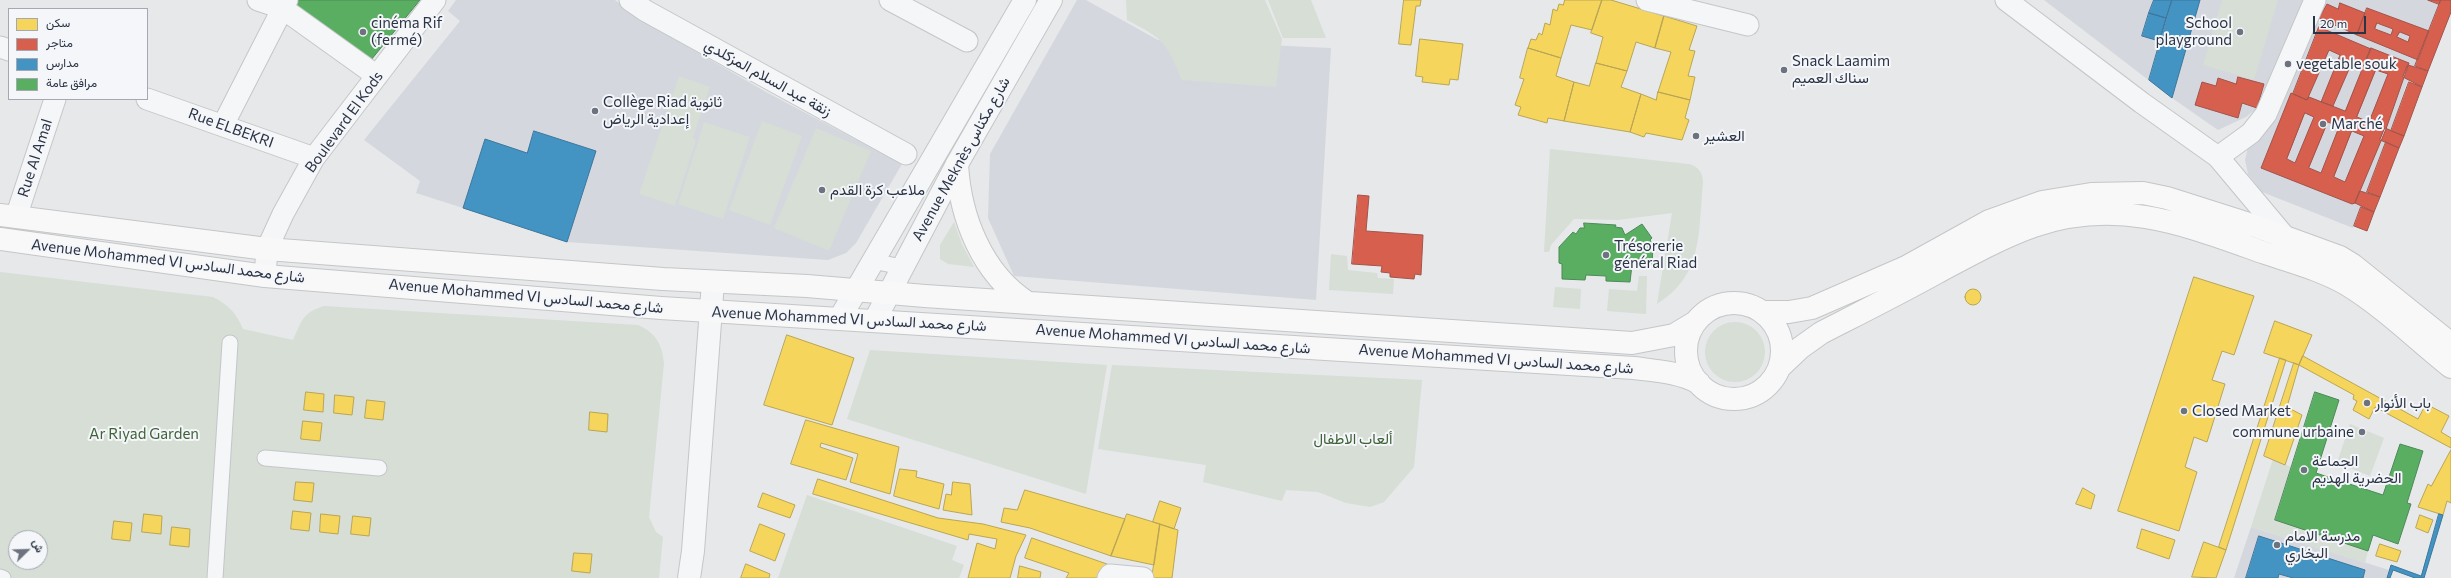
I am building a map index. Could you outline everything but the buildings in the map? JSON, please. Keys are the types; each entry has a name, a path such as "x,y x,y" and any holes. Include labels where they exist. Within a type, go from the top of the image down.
{"main road":[{"path":"957,164 958,180 966,212 986,261 1002,284 1028,303"},
{"path":"2451,344 2353,265 2285,237 2199,207 2143,193 2118,192 2060,198 2021,208 1989,221 1906,266 1835,300 1812,308 1789,312 1764,312 1744,303 1728,302 1712,307 1694,323 1687,338 1686,354 1690,370 1699,383 1709,392 1721,397 1735,399 1748,397 1756,394 1767,386 1780,367 1800,348 1821,333 1995,242 2041,224 2074,215 2103,212 2151,216 2188,225 2324,274 2346,284 2451,367"},
{"name":"Avenue Mohammed VI شارع محمد السادس","path":"8,216 267,249 713,282 888,292 1028,303 1632,343 1674,335 1694,323"},
{"name":"Avenue Mohammed VI شارع محمد السادس","path":"0,239 265,276 711,310 1634,368 1682,376 1699,383"},
{"path":"1764,312 1774,324 1780,337 1782,352 1780,367"}],"street":[{"path":"258,0 284,4 377,76"},
{"name":"Boulevard El Kods","path":"265,276 267,249 283,214 314,158 435,0"},
{"name":"زنقة عبد السلام المزكلدي","path":"630,0 646,11 906,154"},
{"path":"890,0 967,41"},
{"name":"Avenue Meknès شارع مكناس","path":"840,318 1025,0"},
{"name":"Avenue Meknès شارع مكناس","path":"875,320 901,267 957,164 1051,0"},
{"path":"1647,0 1748,25"},
{"path":"2006,0 2142,103 2218,157 2285,237"},
{"path":"2218,157 2252,133 2266,114 2315,0"},
{"path":"223,125 284,4"},
{"name":"Rue ELBEKRI","path":"148,99 314,158"},
{"name":"Rue Al Amal","path":"8,216 55,100"},
{"path":"873,262 901,267"},
{"path":"689,578 693,551 713,282"},
{"path":"216,578 230,342"},
{"path":"266,458 379,468"},
{"path":"1108,578 1110,575 1143,578"}],"shaded area":[{"name":"Collège Riad ثانوية إعدادية الرياض","path":"456,0 615,0 638,18 766,92 902,164 856,243 846,253 828,260 567,242 596,151 534,131 527,153 485,139 463,208 416,193 420,181 364,140 460,21 448,11"},
{"path":"1077,0 1086,0 1158,40 1331,48 1316,300 1014,276 988,218 990,154"},
{"path":"2044,0 2441,0 2410,80 2407,82 2391,131 2353,228 2262,192 2248,174 2245,160 2257,108 2246,117 2218,130 2172,98"},
{"name":"مدرسة الامام البخاري","path":"2251,527 2389,570 2387,578 2234,578"}],"green space":[{"path":"1126,0 1265,0 1282,39 1276,87 1182,80 1172,57 1157,37 1127,20"},
{"path":"1268,0 1311,0 1326,38 1283,38"},
{"name":"School playground","path":"2222,0 2278,0 2254,80 2203,65"},
{"path":"679,76 710,87 693,138 696,140 675,206 639,194"},
{"path":"762,121 802,136 770,225 729,210"},
{"path":"704,122 750,137 723,219 678,204"},
{"name":"ملاعب كرة القدم","path":"816,128 871,151 829,251 774,228"},
{"path":"1550,149 1689,164 1700,171 1703,183 1699,235 1696,251 1691,266 1683,280 1672,292 1657,304 1672,213 1618,220 1574,219 1551,245 1549,252 1544,252"},
{"path":"954,222 962,244 974,267 948,264 940,259 940,245"},
{"path":"1331,254 1347,256 1348,270 1377,273 1378,278 1394,279 1393,294 1329,290"},
{"name":"Ar Riyad Garden","path":"0,272 213,297 231,310 238,318 243,329 293,340 304,318 311,312 324,306 638,325 644,328 657,340 662,350 664,363 649,517 656,532 663,537 659,578 0,578"},
{"path":"1639,276 1647,276 1646,314 1607,311 1609,289 1637,291"},
{"path":"1555,287 1581,289 1580,309 1553,307"},
{"path":"1729,322 1741,322 1752,327 1760,335 1765,346 1763,364 1752,377 1741,382 1729,382 1718,377 1710,369 1705,358 1705,346 1710,335 1718,327"},
{"path":"870,350 1107,365 1086,494 847,419"},
{"name":"ألعاب الاطفال","path":"1112,365 1422,380 1414,467 1384,502 1370,507 1346,503 1318,492 1286,490 1282,501 1203,482 1206,465 1098,449"},
{"path":"2350,424 2384,438 2370,476 2337,463"},
{"path":"2273,459 2291,467 2275,520 2368,551 2365,563 2251,527"},
{"path":"807,495 957,546 952,560 964,565 959,578 778,578"}],"place":[{"name":"cinéma Rif (fermé)","path":"363,32"},
{"name":"School playground","path":"2240,32"},
{"name":"vegetable souk","path":"2288,64"},
{"name":"Snack Laamim سناك العميم","path":"1784,70"},
{"name":"Collège Riad ثانوية إعدادية الرياض","path":"595,111"},
{"name":"Marché","path":"2323,124"},
{"name":"العشير","path":"1696,136"},
{"name":"ملاعب كرة القدم","path":"822,190"},
{"name":"Trésorerie général Riad","path":"1606,255"},
{"name":"باب الأنوار","path":"2367,403"},
{"name":"Closed Market","path":"2184,411"},
{"name":"commune urbaine","path":"2362,432"},
{"name":"الجماعة الحضرية الهديم","path":"2304,470"},
{"name":"مدرسة الامام البخاري","path":"2277,545"}]}
